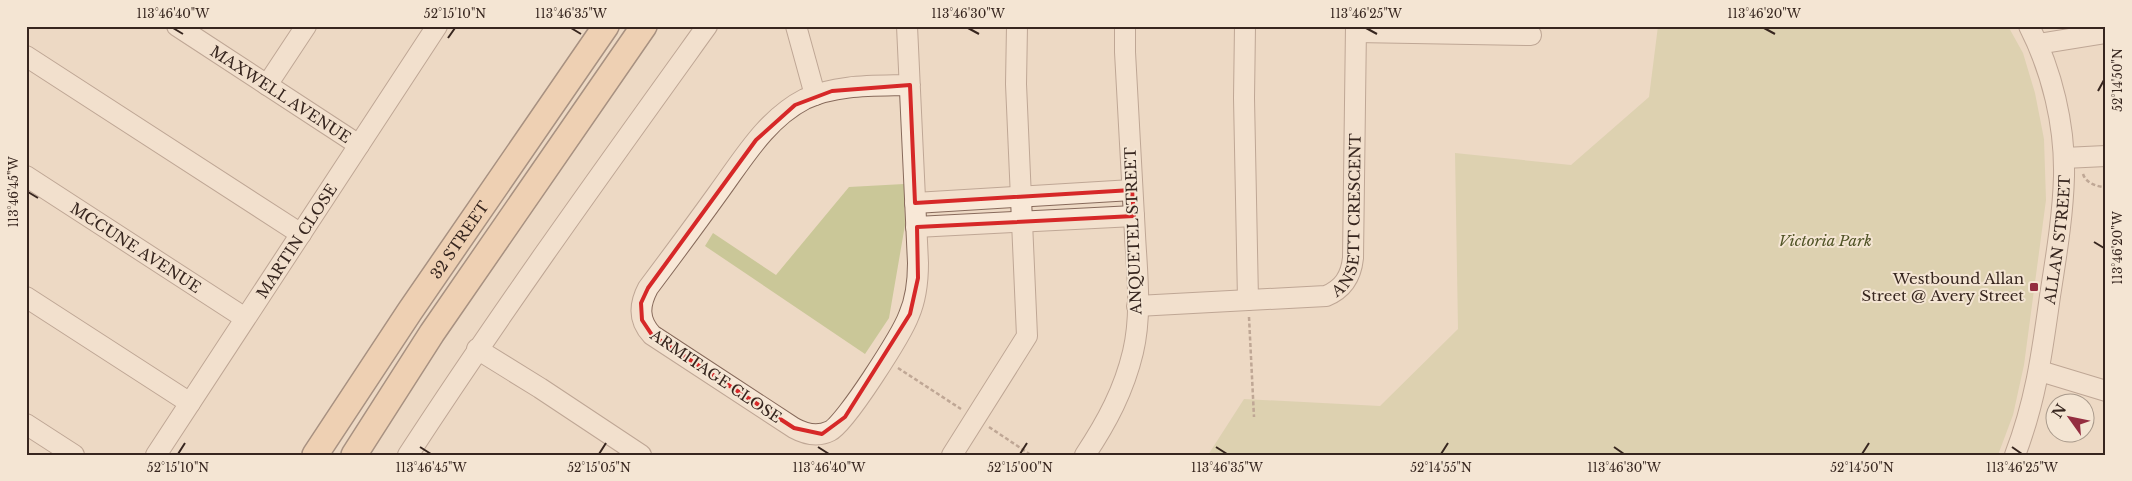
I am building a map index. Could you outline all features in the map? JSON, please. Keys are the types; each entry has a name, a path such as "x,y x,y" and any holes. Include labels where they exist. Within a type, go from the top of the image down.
{"main road":[{"name":"32 STREET","path":"315,455 410,312 606,26"},
{"name":"32 STREET","path":"354,455 432,333 644,26"}],"street":[{"name":"MAXWELL AVENUE","path":"177,26 359,145"},
{"path":"268,85 306,26"},
{"name":"MARTIN CLOSE","path":"156,455 437,26"},
{"path":"408,455 477,349 707,26"},
{"path":"796,26 815,95"},
{"name":"ARMITAGE CLOSE","path":"907,26 910,85 918,278 914,301 905,325 839,425 822,434 807,434 794,428 652,335 642,320 641,303 648,288 756,140 782,114 815,95 848,87 910,85"},
{"path":"952,455 1027,336 1016,84 1017,26"},
{"name":"ANQUETEL STREET","path":"1086,455 1105,423 1121,390 1133,350 1137,306 1125,26"},
{"path":"1245,26 1244,108 1248,300"},
{"name":"ALLAN STREET","path":"2015,455 2030,414 2040,371 2063,194 2064,158 2054,92 2038,44 2029,26"},
{"path":"1356,29 1531,35"},
{"name":"ANSETT CRESCENT","path":"1137,306 1326,296 1340,288 1349,275 1353,258 1356,29"},
{"path":"2038,44 2106,33"},
{"path":"26,56 301,234"},
{"path":"2064,158 2106,156"},
{"name":"MCCUNE AVENUE","path":"26,176 245,318"},
{"path":"915,203 1132,190"},
{"path":"916,227 1134,216"},
{"path":"26,297 190,403"},
{"path":"477,349 641,455"},
{"path":"2040,371 2106,391"},
{"path":"26,424 74,455"}],"path":[{"path":"2084,175 2097,186 2106,187"},
{"path":"1248,300 1254,417"},
{"path":"884,359 1031,455"}],"highlighted area":[{"path":"910,85 915,203 1132,190 1134,216 917,227 918,278 910,314 845,417 822,434 794,428 652,335 642,320 641,303 648,288 756,140 795,105 832,91"}],"green space":[{"name":"Victoria Park","path":"1658,26 2008,26 2023,53 2035,93 2044,139 2046,200 2024,365 2013,415 1998,455 1208,455 1244,399 1380,406 1458,329 1455,153 1571,165 1649,97"},
{"path":"904,184 905,225 889,318 865,354 705,246 713,233 776,275 849,187"}],"place":[{"name":"Westbound Allan Street @ Avery Street","path":"2034,287"}]}
